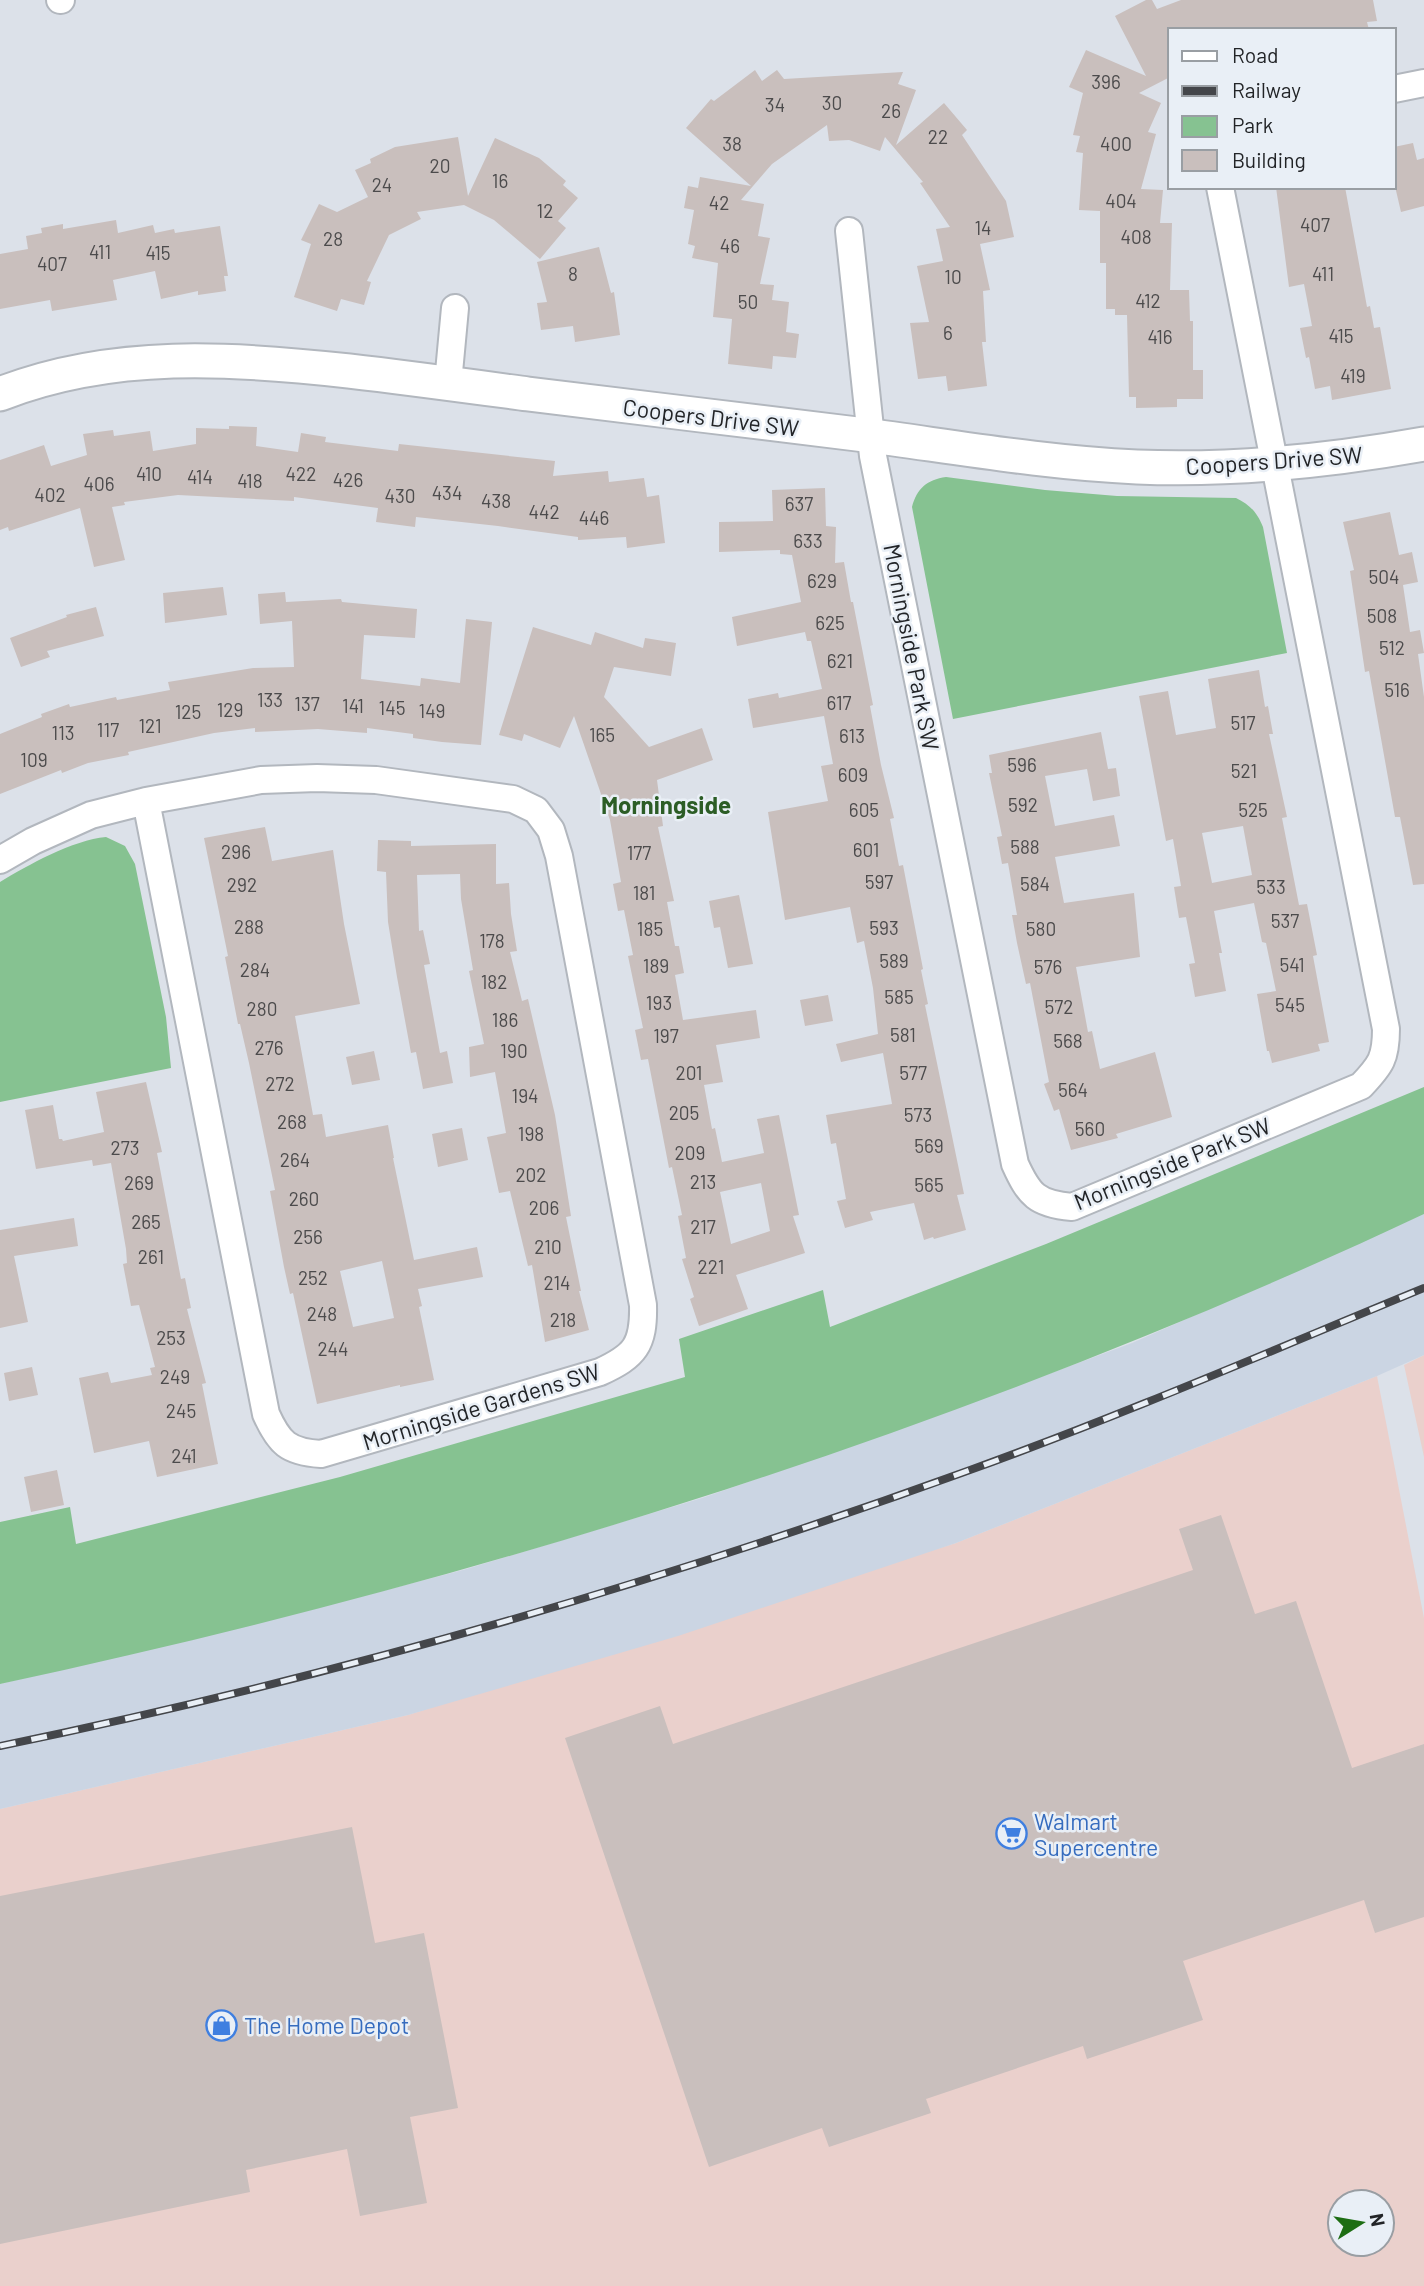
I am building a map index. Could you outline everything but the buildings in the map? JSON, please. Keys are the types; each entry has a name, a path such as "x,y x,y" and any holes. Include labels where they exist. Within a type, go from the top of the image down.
{"street":[{"path":"1396,89 1424,83"},
{"name":"Morningside Park SW","path":"849,231 870,436 1015,1164 1024,1183 1037,1199 1053,1205 1072,1207 1361,1086 1379,1068 1386,1051 1386,1029 1220,189"},
{"path":"447,383 455,308"},
{"name":"Coopers Drive SW","path":"0,394 81,371 137,363 202,359 265,362 447,383 965,450 1136,467 1276,465 1424,444"},
{"name":"Morningside Gardens SW","path":"0,860 33,841 91,815 146,801 261,780 376,780 492,795 513,799 536,810 551,830 559,856 643,1305 643,1327 636,1349 622,1362 600,1372 321,1454 304,1453 288,1447 275,1432 266,1414 146,801"}],"shaded area":[{"path":"1424,1214 1424,1355 1377,1376 956,1543 678,1636 408,1715 0,1809 0,1684 267,1621 463,1570 702,1498 903,1428 1132,1343"},
{"path":"1424,1355 1424,1457 1404,1365"},
{"path":"1377,1376 1424,1618 1424,2286 0,2286 0,1809 408,1715 956,1543"}],"green space":[{"path":"946,477 1117,496 1236,498 1252,510 1263,527 1287,653 953,719 912,507 924,486 933,480"},
{"path":"106,837 125,846 135,864 166,1017 171,1068 0,1102 0,882 65,848"},
{"path":"1424,1087 1424,1214 1253,1291 1079,1363 903,1429 726,1490 365,1596 0,1684 0,1522 70,1507 76,1544 340,1477 685,1377 679,1339 823,1290 830,1327 1046,1244"}],"railway":[{"path":"0,1746 123,1720 368,1659 490,1626 732,1552 1027,1449 1198,1382 1424,1288"}],"place":[{"name":"Walmart Supercentre","path":"1011,1834"},
{"name":"The Home Depot","path":"221,2025"}],"district":[{"name":"Morningside","path":"666,804"}]}
